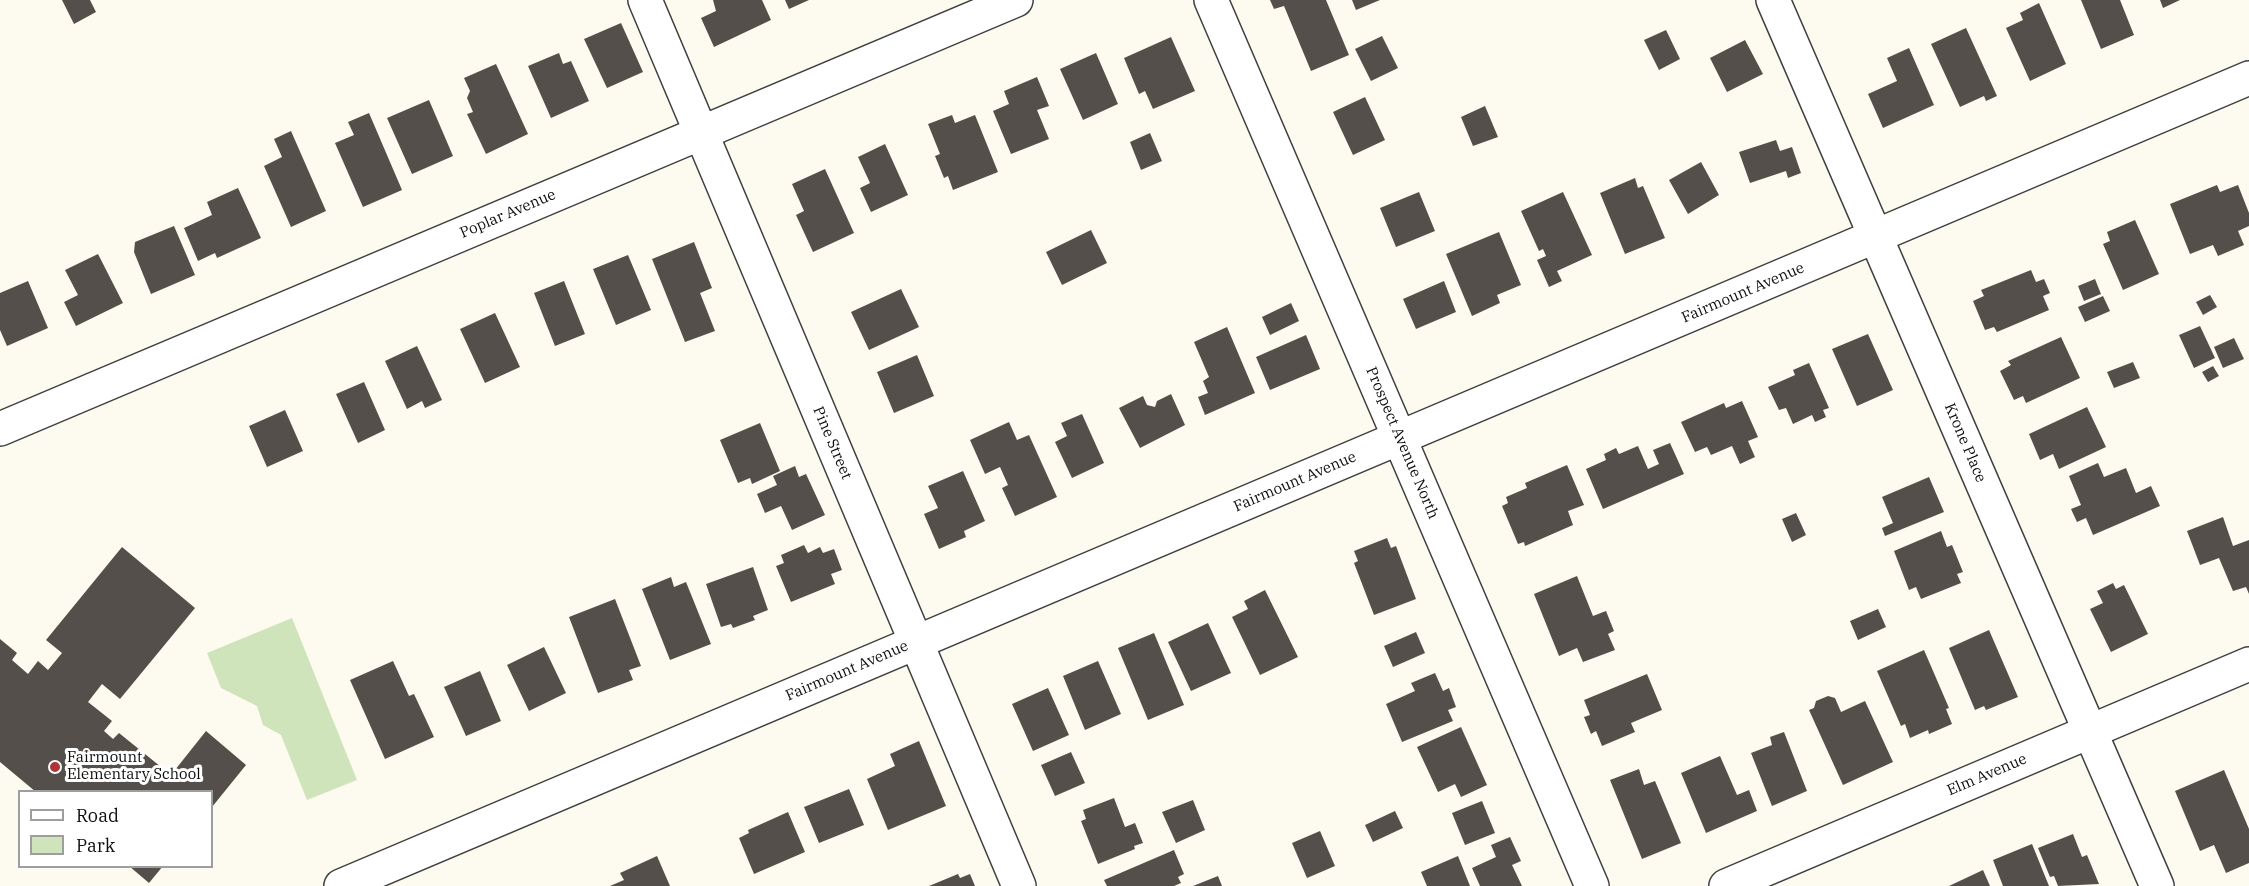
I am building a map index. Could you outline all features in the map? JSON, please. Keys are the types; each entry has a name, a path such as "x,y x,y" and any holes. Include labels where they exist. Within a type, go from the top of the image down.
{"street":[{"name":"Pine Street","path":"645,0 1019,886"},
{"name":"Poplar Avenue","path":"0,429 1016,0"},
{"name":"Prospect Avenue North","path":"1211,0 1592,886"},
{"name":"Krone Place","path":"1773,0 2157,886"},
{"name":"Fairmount Avenue","path":"341,886 2249,78"},
{"name":"Elm Avenue","path":"1726,886 2249,664"}],"green space":[{"path":"292,618 357,780 307,800 281,735 263,725 257,706 221,688 207,653"}],"building":[{"path":"62,0 90,0 96,12 74,24"},
{"path":"713,0 762,0 771,20 714,47 701,18 716,11"},
{"path":"785,0 809,0 789,9"},
{"path":"1270,0 1326,0 1349,55 1311,71 1284,6 1274,9"},
{"path":"1352,0 1380,0 1356,10"},
{"path":"2081,0 2120,0 2134,35 2101,49"},
{"path":"2160,0 2180,0 2163,8"},
{"path":"2039,3 2066,64 2030,81 2006,28 2023,20 2020,13"},
{"path":"621,23 643,72 607,88 584,39"},
{"path":"1966,28 1997,96 1986,101 1984,96 1960,107 1931,44"},
{"path":"1666,30 1680,59 1659,70 1644,40"},
{"path":"1382,36 1398,68 1371,81 1355,49"},
{"path":"1171,37 1195,91 1153,109 1145,91 1139,94 1124,58"},
{"path":"1745,40 1763,74 1727,92 1710,58"},
{"path":"1909,48 1934,105 1883,128 1868,94 1897,81 1887,58"},
{"path":"559,53 563,64 571,61 589,101 551,118 528,66"},
{"path":"1096,53 1118,104 1083,120 1060,69"},
{"path":"496,64 528,134 486,154 467,114 473,112 467,98 470,91 464,78"},
{"path":"1037,77 1049,106 1037,110 1049,139 1011,154 993,111 1009,104 1004,91"},
{"path":"1365,97 1385,140 1353,155 1333,112"},
{"path":"429,100 453,156 412,174 387,118"},
{"path":"1485,106 1498,137 1473,146 1461,117"},
{"path":"369,113 402,190 363,207 335,143 354,135 348,122"},
{"path":"952,115 955,123 975,115 998,172 953,190 948,176 944,178 935,156 940,154 928,124"},
{"path":"291,131 326,211 291,227 264,166 282,157 274,139"},
{"path":"1150,133 1162,161 1141,170 1130,142"},
{"path":"1776,140 1780,151 1792,147 1801,173 1788,178 1786,171 1750,183 1739,152"},
{"path":"885,144 908,195 871,212 860,188 870,183 858,157"},
{"path":"1701,162 1719,195 1688,214 1669,180"},
{"path":"825,169 854,233 813,252 796,215 804,211 792,184"},
{"path":"1635,178 1638,188 1643,186 1665,238 1625,254 1600,193"},
{"path":"2217,185 2220,192 2238,185 2249,213 2249,226 2238,231 2244,245 2218,256 2213,245 2190,254 2170,204"},
{"path":"238,188 261,238 217,258 215,253 198,261 184,228 212,215 207,202"},
{"path":"1419,192 1435,231 1396,247 1380,208"},
{"path":"1563,192 1592,255 1557,271 1562,281 1549,287 1537,260 1546,256 1543,249 1539,251 1521,211"},
{"path":"2135,220 2159,274 2123,290 2103,244 2110,241 2107,232"},
{"path":"174,226 195,275 151,294 134,252 135,242"},
{"path":"1091,230 1107,263 1062,285 1046,252"},
{"path":"1499,232 1521,285 1497,295 1500,303 1472,316 1446,254"},
{"path":"694,242 712,288 700,293 715,331 685,342 652,259"},
{"path":"98,254 123,303 76,326 64,302 78,295 65,270"},
{"path":"628,255 651,310 616,325 593,269"},
{"path":"2031,270 2036,282 2044,279 2050,293 2043,296 2049,310 1997,332 1994,327 1985,330 1973,301 1984,296 1981,290"},
{"path":"2095,279 2101,294 2084,301 2078,286"},
{"path":"28,281 48,328 7,346 0,330 0,293"},
{"path":"564,281 585,334 555,346 534,293"},
{"path":"1444,281 1456,312 1416,329 1403,299"},
{"path":"901,289 919,327 869,350 851,312"},
{"path":"2210,295 2217,307 2203,315 2196,302"},
{"path":"2103,296 2110,311 2085,322 2078,307"},
{"path":"1291,303 1299,321 1270,335 1262,317"},
{"path":"495,313 520,367 485,383 460,329"},
{"path":"2200,326 2215,358 2194,368 2179,335"},
{"path":"1227,327 1255,393 1205,415 1198,397 1208,393 1203,381 1209,377 1194,342"},
{"path":"1868,334 1893,390 1857,406 1832,349"},
{"path":"1306,335 1320,369 1270,390 1256,357"},
{"path":"2061,337 2080,378 2026,403 2023,396 2014,400 2000,371 2011,365 2008,361"},
{"path":"2234,338 2244,359 2223,368 2214,347"},
{"path":"417,346 442,400 425,408 422,401 407,409 385,361"},
{"path":"917,355 934,396 894,413 877,372"},
{"path":"2133,362 2140,378 2114,388 2107,372"},
{"path":"1809,363 1829,408 1823,410 1826,417 1815,422 1812,415 1793,424 1786,408 1779,410 1768,387 1795,375 1793,370"},
{"path":"2213,366 2219,376 2208,382 2202,372"},
{"path":"364,382 385,430 358,443 336,394"},
{"path":"1171,394 1185,425 1140,448 1119,408 1143,396 1147,405 1155,407 1157,401"},
{"path":"1742,401 1758,437 1748,441 1755,457 1740,464 1732,446 1711,455 1707,447 1695,452 1681,422 1724,403 1726,408"},
{"path":"2087,407 2106,447 2059,469 2053,454 2040,460 2029,434"},
{"path":"285,410 303,451 267,467 249,426"},
{"path":"1082,414 1104,463 1072,478 1055,442 1067,436 1061,423"},
{"path":"1009,422 1017,440 1029,435 1057,497 1015,516 1002,488 1008,485 1000,467 985,474 970,440"},
{"path":"760,423 780,471 752,484 750,478 738,483 720,440"},
{"path":"1670,443 1684,474 1603,509 1586,469 1606,460 1604,454 1616,448 1619,454 1638,446 1648,469 1659,464 1653,450"},
{"path":"2098,463 2104,477 2126,468 2136,493 2151,486 2160,506 2093,535 2086,518 2077,522 2071,509 2081,505 2069,476"},
{"path":"1567,465 1584,505 1568,511 1573,525 1525,546 1524,542 1518,544 1502,506 1508,503 1506,497 1527,488 1525,483"},
{"path":"795,466 799,477 806,474 825,515 792,530 781,506 765,513 757,494 777,485 773,476"},
{"path":"963,471 985,521 964,531 966,537 939,549 924,514 938,508 928,486"},
{"path":"1929,477 1944,512 1885,536 1882,528 1893,523 1882,497"},
{"path":"1796,513 1806,535 1792,542 1782,519"},
{"path":"2223,517 2233,546 2249,540 2249,594 2246,587 2233,591 2219,558 2200,565 2187,531"},
{"path":"1941,531 1947,547 1952,545 1963,572 1957,574 1961,583 1921,599 1916,587 1909,590 1894,551"},
{"path":"1387,538 1391,548 1396,546 1416,599 1374,615 1354,563 1358,561 1354,551"},
{"path":"804,545 808,553 820,547 823,553 834,549 842,570 831,574 835,584 791,602 776,566 784,563 781,555"},
{"path":"122,547 195,608 120,699 102,684 88,702 112,721 104,731 113,739 119,733 171,775 206,731 246,765 213,806 213,790 34,790 0,762 0,639 17,653 12,660 28,674 38,661 48,670 62,653 46,640"},
{"path":"753,567 768,610 753,616 755,620 733,628 731,624 721,627 706,584"},
{"path":"1577,576 1593,616 1606,611 1614,631 1608,634 1615,650 1583,662 1577,648 1559,656 1534,594"},
{"path":"671,577 674,587 686,582 711,644 670,660 642,589"},
{"path":"2113,583 2116,589 2124,585 2148,634 2111,652 2090,609 2103,603 2097,591"},
{"path":"1265,590 1298,657 1260,675 1232,617 1248,609 1244,601"},
{"path":"615,599 641,666 629,670 633,680 598,693 569,617"},
{"path":"1878,609 1886,627 1858,640 1850,621"},
{"path":"1208,623 1231,673 1191,691 1168,642"},
{"path":"1989,630 2018,697 1986,710 1984,706 1975,710 1949,648"},
{"path":"1416,632 1425,653 1393,667 1384,646"},
{"path":"1154,633 1184,705 1148,720 1118,648"},
{"path":"544,647 566,693 529,711 507,665"},
{"path":"1924,650 1949,708 1946,709 1952,724 1929,734 1928,730 1910,738 1905,724 1901,726 1877,671"},
{"path":"393,661 409,696 414,694 434,737 385,759 350,680"},
{"path":"1098,661 1121,714 1085,730 1063,676"},
{"path":"480,671 501,721 466,736 444,687"},
{"path":"1435,673 1443,691 1449,688 1456,707 1448,710 1453,721 1402,742 1386,704 1415,691 1411,683"},
{"path":"1647,674 1662,710 1631,723 1635,732 1602,746 1596,731 1591,734 1584,717 1590,715 1584,700"},
{"path":"1048,688 1069,735 1033,751 1012,704"},
{"path":"1828,696 1835,698 1841,712 1865,701 1893,762 1843,785 1809,710 1814,708 1816,701"},
{"path":"1461,727 1487,785 1461,797 1455,784 1438,792 1417,747"},
{"path":"1784,732 1807,791 1772,806 1751,753 1772,745 1770,737"},
{"path":"919,741 946,806 888,830 867,779 895,766 890,754"},
{"path":"1071,752 1085,783 1055,796 1041,765"},
{"path":"1720,756 1737,795 1749,790 1757,811 1706,833 1681,773"},
{"path":"1639,769 1644,785 1655,781 1681,843 1642,859 1610,780"},
{"path":"2224,770 2249,829 2249,863 2226,873 2214,845 2200,851 2175,791"},
{"path":"849,789 864,825 819,843 804,807"},
{"path":"1114,798 1125,827 1135,823 1143,843 1134,846 1135,849 1098,864 1081,821 1086,819 1083,810"},
{"path":"1193,800 1205,830 1176,843 1162,812"},
{"path":"1482,801 1495,833 1465,845 1452,813"},
{"path":"1395,811 1403,828 1373,842 1365,825"},
{"path":"788,812 805,852 754,874 739,838 749,833 748,830"},
{"path":"1320,831 1335,866 1307,878 1292,843"},
{"path":"2073,834 2082,857 2087,855 2099,884 2058,886 2054,876 2050,877 2038,848"},
{"path":"1510,837 1521,861 1512,865 1522,886 1480,886 1472,868 1496,857 1491,845"},
{"path":"2032,844 2049,886 2003,886 1993,860"},
{"path":"1174,850 1184,874 1178,877 1181,883 1174,886 1107,886 1104,880"},
{"path":"657,856 670,886 610,886 624,880 620,873"},
{"path":"1458,856 1470,886 1427,886 1421,872"},
{"path":"131,868 161,868 149,883"},
{"path":"1983,870 1990,886 1949,886"},
{"path":"958,874 960,878 970,874 975,886 929,886"},
{"path":"1218,876 1222,886 1193,886"}],"place":[{"name":"Fairmount Elementary School","path":"55,767"}]}
